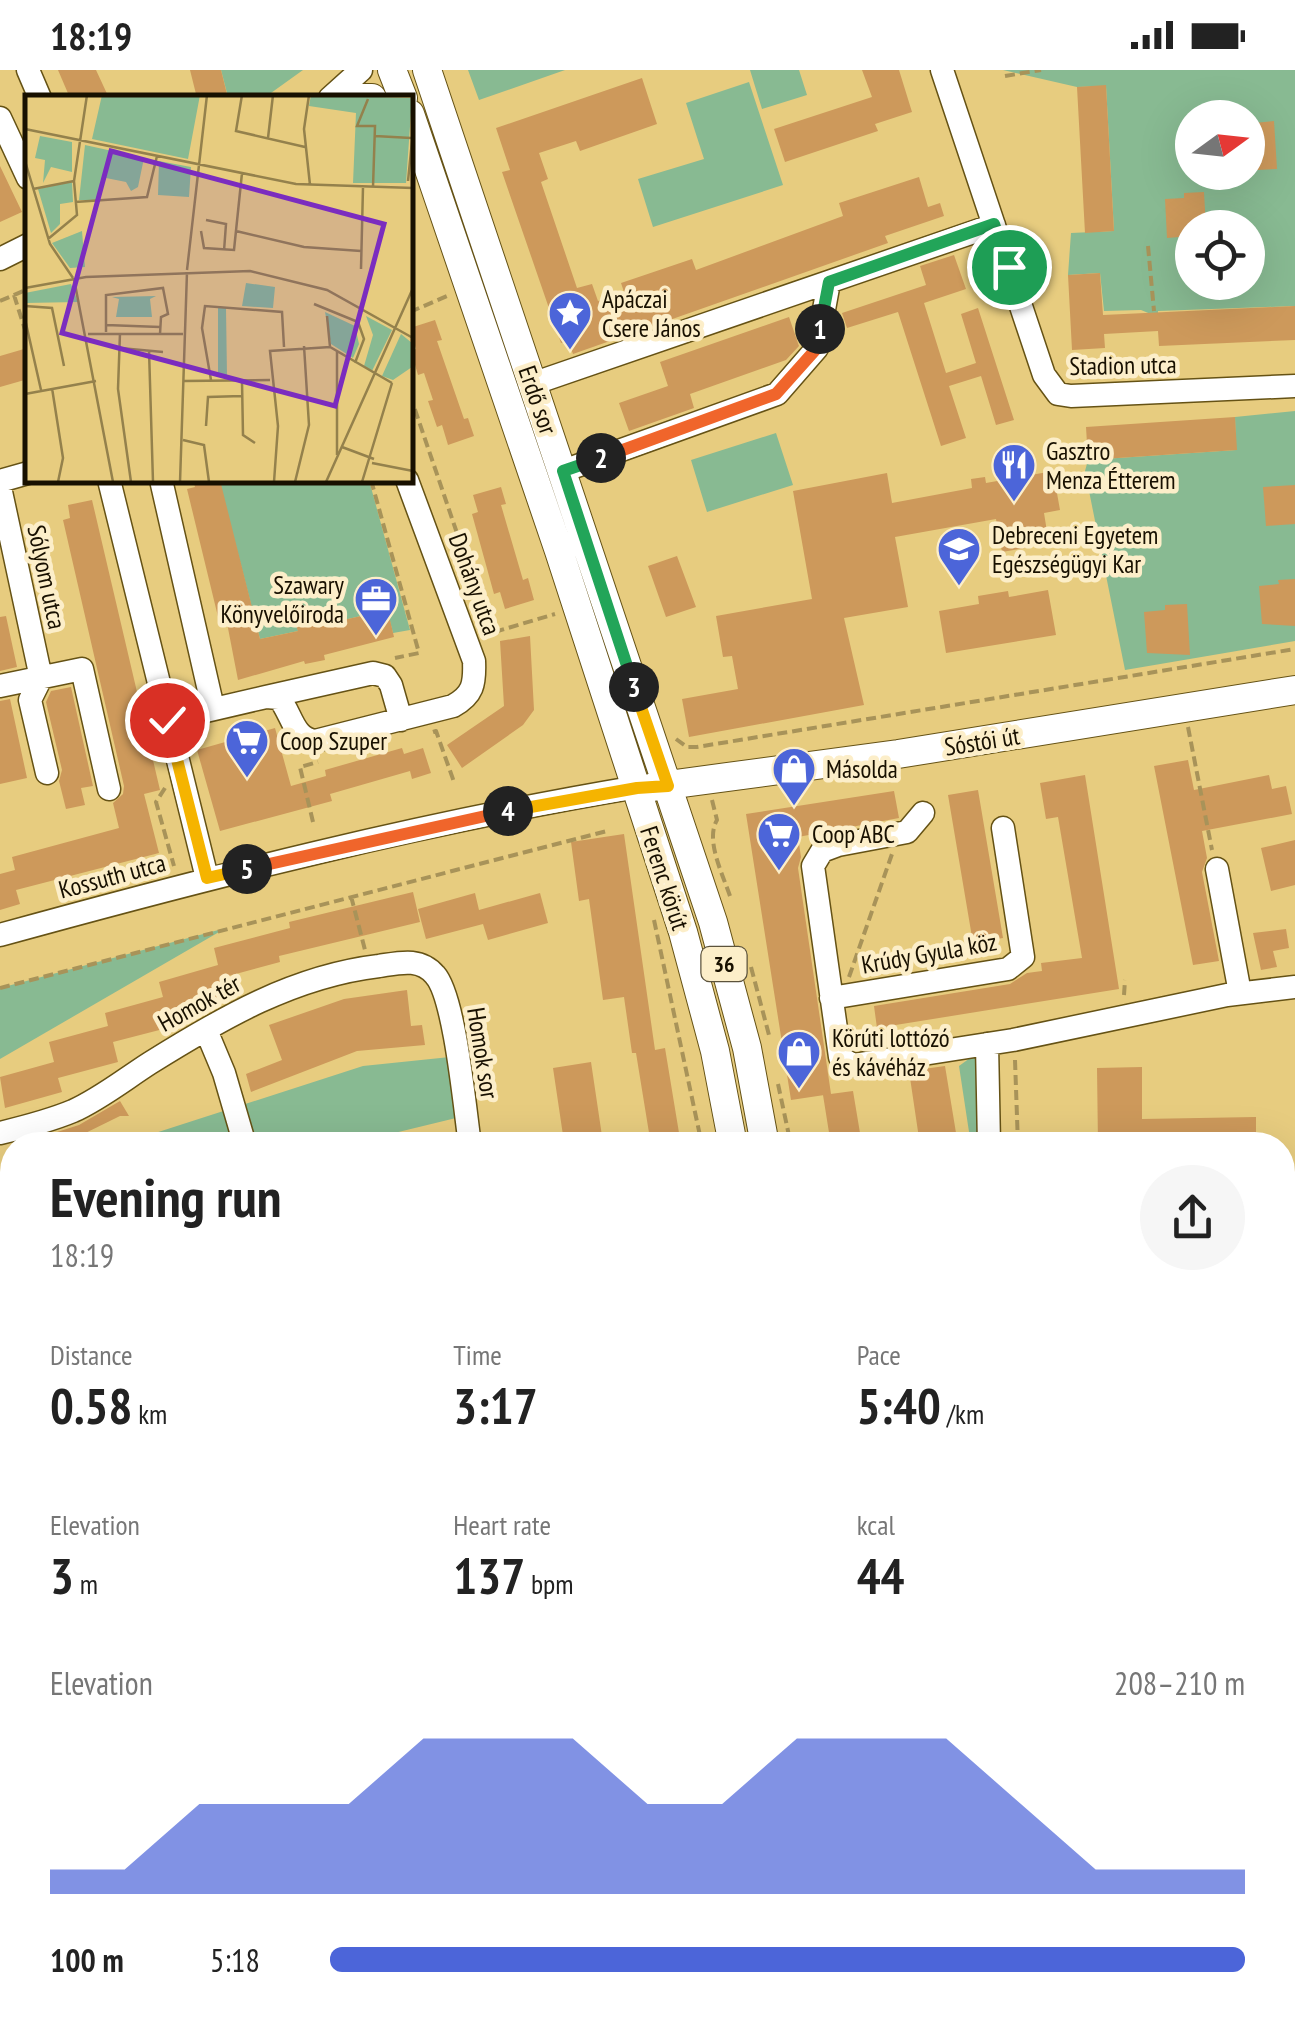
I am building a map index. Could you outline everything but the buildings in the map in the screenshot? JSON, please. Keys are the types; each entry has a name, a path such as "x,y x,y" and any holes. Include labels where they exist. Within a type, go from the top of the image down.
{"main road":[{"path":"392,70 402,95"},
{"name":"Erdő sor","path":"427,70 668,786"},
{"name":"Erdő sor","path":"412,121 637,788"},
{"name":"Sóstói út","path":"637,788 898,754 1295,690"},
{"name":"Ferenc körút","path":"668,786 747,1048 763,1132"},
{"name":"Ferenc körút","path":"637,788 711,1034 730,1132"}],"street":[{"path":"28,70 39,95"},
{"path":"333,95 360,70"},
{"name":"Stadion utca","path":"942,70 1044,375 1058,394 1295,386"},
{"path":"0,118 25,172"},
{"path":"532,384 994,224"},
{"path":"0,259 25,246"},
{"path":"563,471 619,458 776,394 817,348 829,282"},
{"path":"0,484 25,474"},
{"path":"109,482 207,878"},
{"path":"161,482 213,708"},
{"name":"Dohány utca","path":"266,696 280,698 304,740 315,741 453,706 467,698 475,683 474,661 409,482"},
{"name":"Sólyom utca","path":"0,484 41,678 30,700 48,774"},
{"path":"0,686 82,669 109,789"},
{"path":"167,720 372,673 386,676 400,720"},
{"name":"Kossuth utca","path":"0,935 207,878 511,810 637,788"},
{"path":"907,832 923,813"},
{"name":"Krúdy Gyula köz","path":"837,997 1008,969 1018,964 1023,957 1022,938 1004,828"},
{"name":"Krúdy Gyula köz","path":"907,832 838,845 822,852 813,866 837,997 840,1057 853,1065 1013,1040 1240,993 1295,987"},
{"path":"1215,861 1240,993"},
{"name":"Homok tér","path":"3,1132 75,1110 280,990 369,967 421,963 434,973"},
{"name":"Homok sor","path":"434,973 448,1004 468,1132"},
{"path":"206,1030 241,1132"},
{"path":"988,1044 989,1132"}],"path":[{"path":"1005,76 1041,70"},
{"path":"1148,246 1154,311"},
{"path":"0,301 25,290"},
{"path":"14,295 25,330"},
{"path":"412,311 450,295"},
{"path":"412,401 491,634 554,614"},
{"path":"372,482 420,652 383,660"},
{"path":"668,730 679,743 698,747 1295,649"},
{"path":"1185,707 1215,861"},
{"path":"419,736 436,731 454,782"},
{"path":"313,822 300,767 334,758"},
{"path":"0,988 608,831"},
{"path":"837,997 891,856 907,832"},
{"path":"351,896 369,967"},
{"path":"652,914 699,1132"},
{"path":"1124,980 1124,999"},
{"path":"1013,1040 1017,1132"}],"green space":[{"path":"221,70 303,70 268,95 227,95"},
{"path":"468,70 565,70 479,100"},
{"path":"750,70 799,70 807,95 762,109"},
{"path":"1003,70 1295,70 1295,306 1158,311 1158,317 1141,310 1104,311 1100,273 1068,275 1071,233 1114,231 1106,86 1077,87"},
{"path":"749,82 783,185 653,227 638,179 704,159 686,103"},
{"path":"1295,411 1295,641 1125,670 1085,471 1088,460 1236,450 1235,417"},
{"path":"776,433 793,485 707,512 691,460"},
{"path":"220,482 370,482 410,630 393,633 382,590 356,596 361,616 317,626 315,621 297,626 298,631 260,639"},
{"path":"226,928 0,1059 0,988"},
{"path":"450,1057 456,1118 398,1132 158,1132 363,1066"},
{"path":"970,1058 976,1058 980,1064 982,1132 969,1132 959,1066"}],"place":[{"name":"Apáczai Csere János","path":"570,351"},
{"name":"Gasztro Menza Étterem","path":"1014,503"},
{"name":"Debreceni Egyetem Egészségügyi Kar","path":"959,587"},
{"name":"Szawary Könyvelőiroda","path":"376,637"},
{"name":"Coop Szuper","path":"247,779"},
{"name":"Másolda","path":"794,807"},
{"name":"Coop ABC","path":"779,872"},
{"name":"Körúti lottózó és kávéház","path":"799,1090"}],"route":[{"path":"167,720 207,878 511,810 668,786 563,471 776,394 817,348 829,282 994,224 1009,267"}]}
